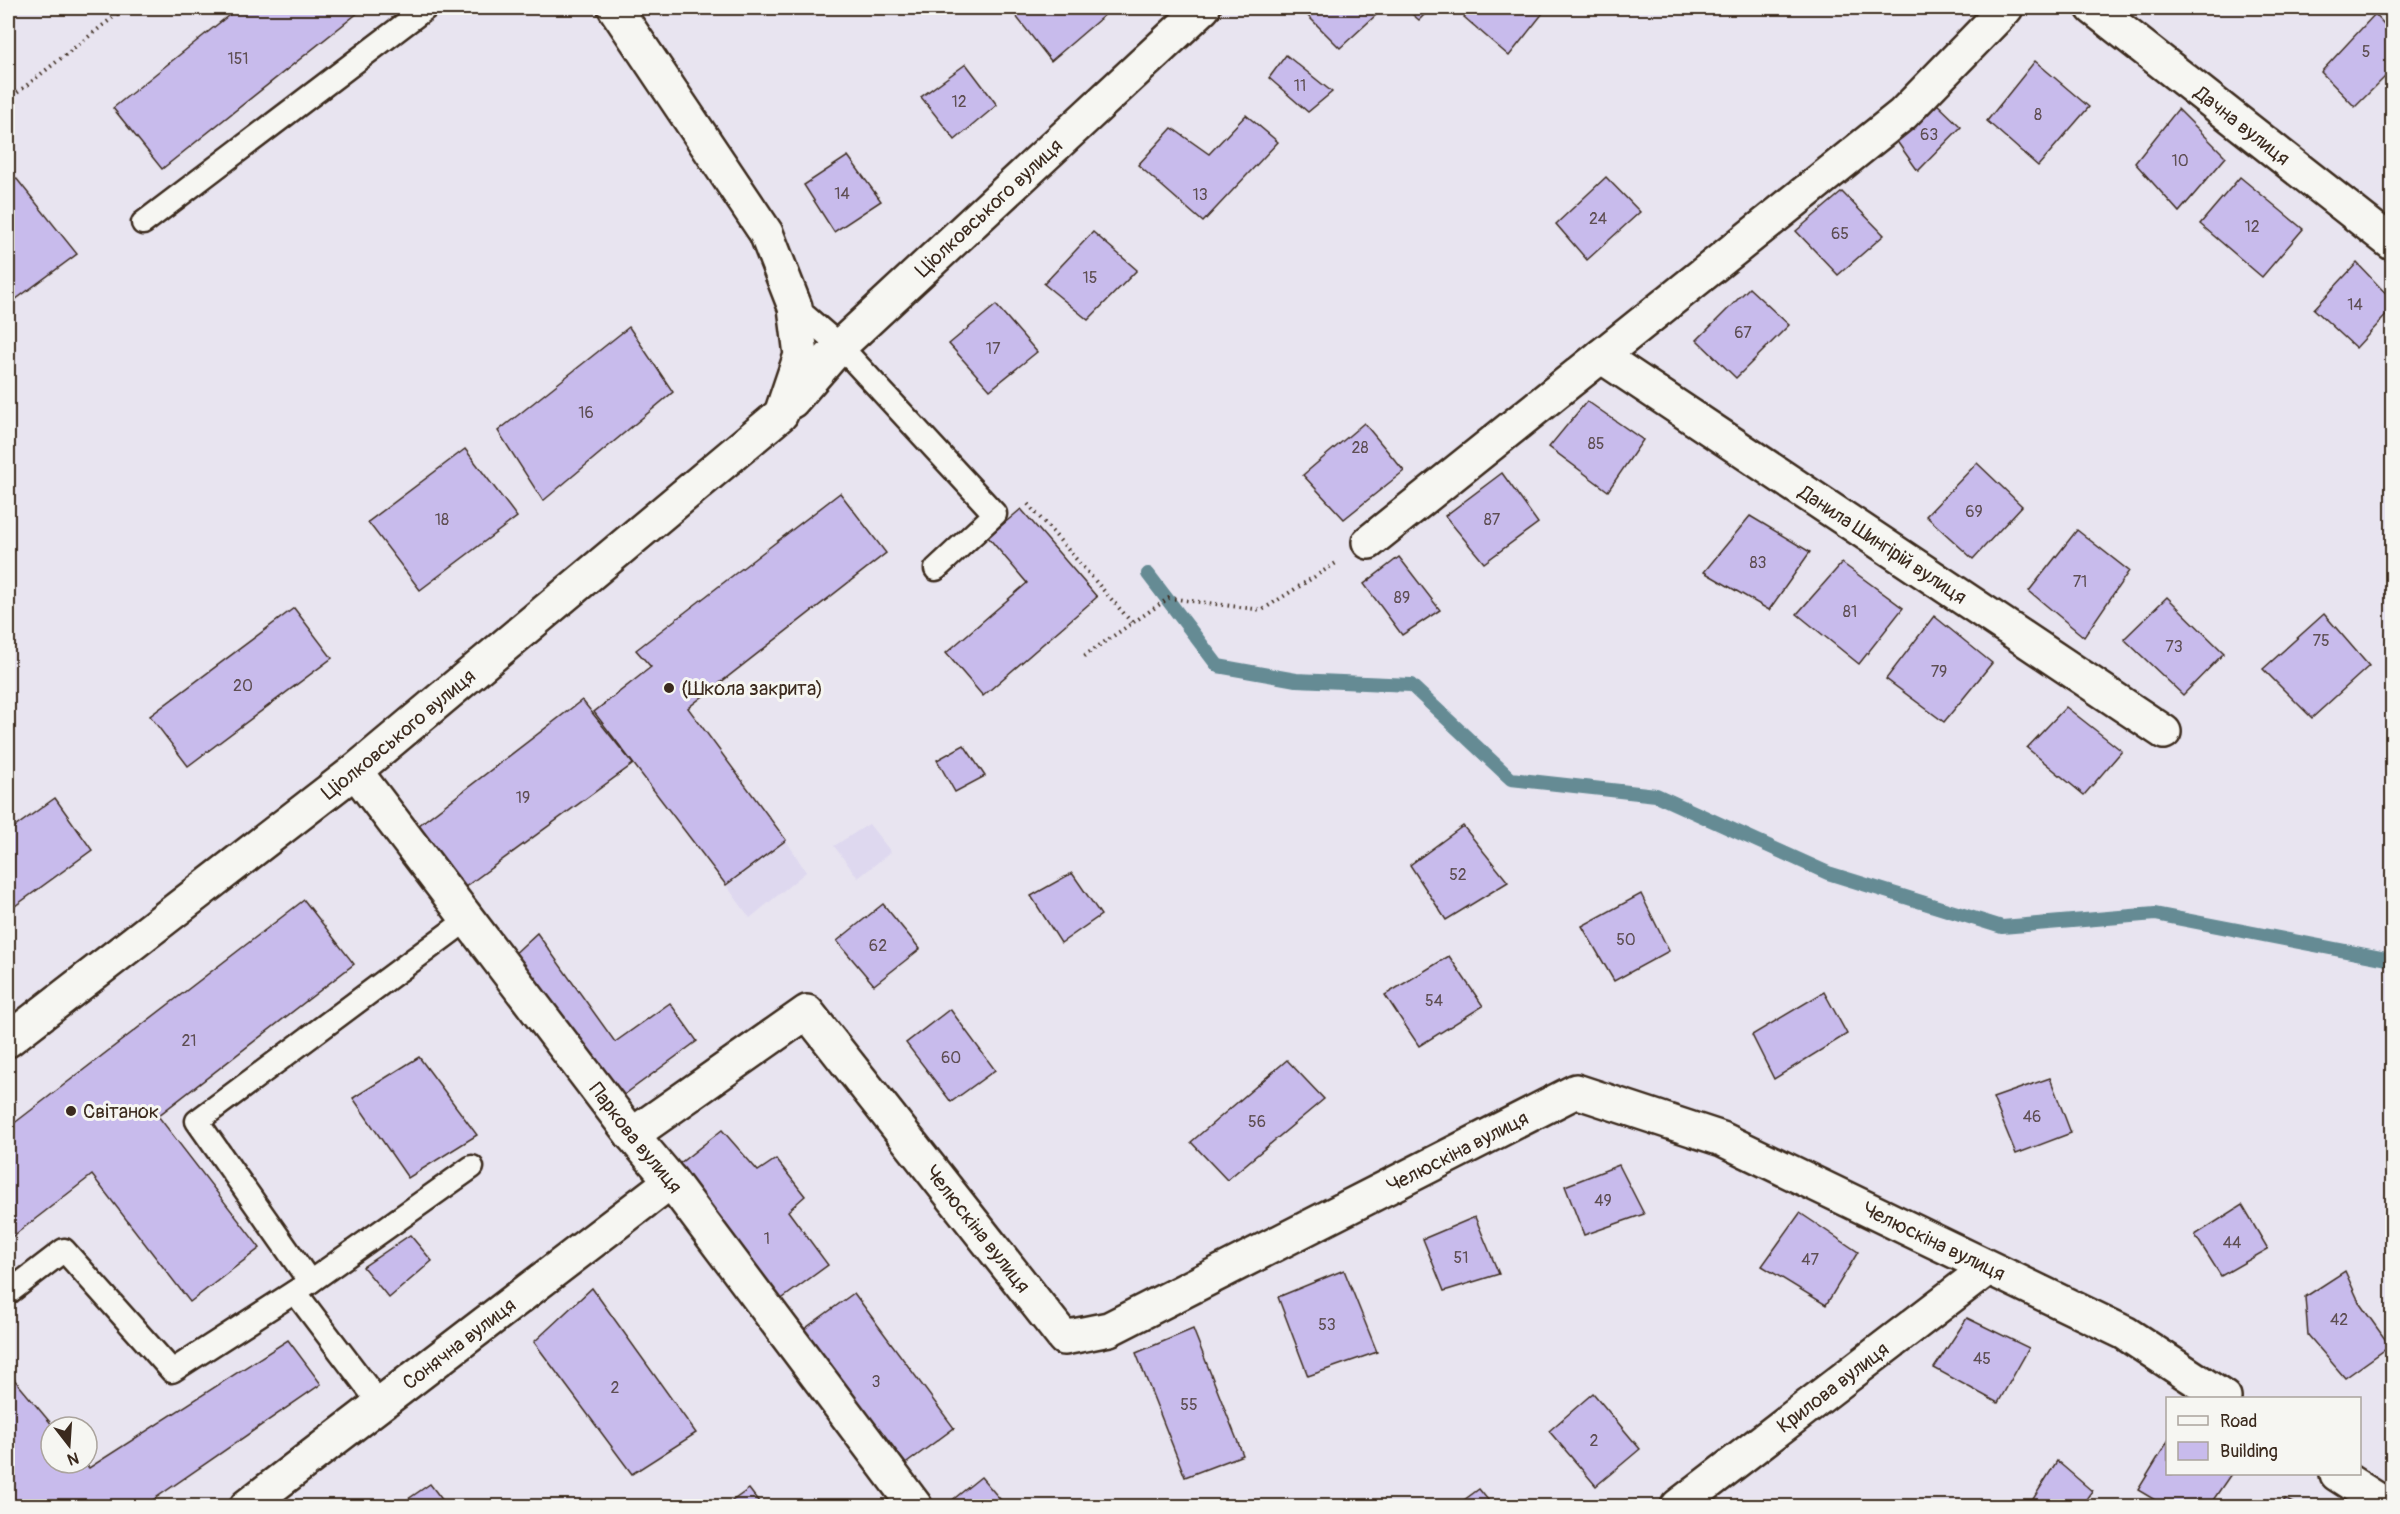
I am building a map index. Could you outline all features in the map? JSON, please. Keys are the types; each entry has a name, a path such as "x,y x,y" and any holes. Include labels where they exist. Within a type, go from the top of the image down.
{"street":[{"path":"615,8 766,233 795,307 801,355 781,414"},
{"name":"Ціолковського вулиця","path":"8,1040 355,771 781,414 840,346 1203,8"},
{"path":"1369,542 1903,114 2006,8"},
{"name":"Дачна вулиця","path":"2092,8 2392,243"},
{"name":"Данила Шингірій вулиця","path":"1601,356 2164,732"},
{"name":"Паркова вулиця","path":"355,771 632,1135 671,1181 915,1506"},
{"name":"Челюскіна вулиця","path":"632,1135 807,1012 1064,1338 1109,1329 1576,1091 1722,1139 2126,1333 2222,1397"},
{"name":"Сонячна вулиця","path":"247,1506 671,1181"},
{"name":"Крилова вулиця","path":"1678,1506 1989,1268"},
{"path":"2340,1475 2387,1506"}],"lane":[{"path":"143,223 426,8"},
{"path":"795,307 840,346 995,514 936,569"},
{"path":"380,1404 302,1287 197,1121 468,920"},
{"path":"8,1293 64,1250 172,1371 302,1287 472,1167"}],"path":[{"path":"8,100 125,8"},
{"path":"1084,656 1169,598 1262,610 1369,542"}],"shaded area":[{"path":"869,824 891,852 858,878 834,846"},
{"path":"786,840 806,872 750,918 726,885"}],"building":[{"path":"238,8 364,8 162,169 113,108"},
{"path":"1024,8 1104,8 1108,12 1051,61 1015,15"},
{"path":"1300,8 1368,8 1376,15 1340,48"},
{"path":"1405,8 1431,8 1419,20"},
{"path":"1473,8 1547,8 1509,56 1464,17"},
{"path":"2375,14 2392,33 2392,70 2355,107 2321,72"},
{"path":"1286,55 1332,92 1308,112 1269,78"},
{"path":"2035,61 2089,107 2038,166 1987,121"},
{"path":"966,64 997,105 955,140 921,97"},
{"path":"1935,102 1961,127 1918,171 1896,140"},
{"path":"2178,109 2226,157 2179,212 2135,163"},
{"path":"1246,115 1278,142 1203,222 1138,165 1172,128 1209,154"},
{"path":"848,156 881,201 834,232 804,185"},
{"path":"1606,177 1640,212 1587,260 1556,224"},
{"path":"2240,177 2303,229 2262,277 2200,224"},
{"path":"16,178 77,254 8,305 8,184"},
{"path":"1842,192 1884,235 1838,275 1796,231"},
{"path":"1093,232 1137,270 1088,320 1044,284"},
{"path":"2357,263 2392,300 2392,309 2356,348 2314,309"},
{"path":"1749,288 1789,325 1736,378 1697,340"},
{"path":"996,305 1037,352 990,390 949,344"},
{"path":"629,327 673,392 543,501 498,431"},
{"path":"1587,401 1643,440 1608,491 1549,447"},
{"path":"1364,423 1404,471 1344,519 1303,475"},
{"path":"465,449 517,517 420,590 368,522"},
{"path":"1977,463 2022,506 1973,559 1926,516"},
{"path":"1502,473 1538,523 1484,563 1445,516"},
{"name":"(Школа закрита)","path":"840,493 886,553 688,708 786,840 726,885 594,712 651,667 636,650"},
{"path":"1021,509 1097,597 983,696 946,653 1027,583 988,537"},
{"path":"1750,516 1810,552 1769,610 1704,572"},
{"path":"2077,530 2129,571 2084,637 2029,591"},
{"path":"1399,557 1440,610 1402,635 1364,584"},
{"path":"1842,563 1903,608 1859,664 1797,614"},
{"path":"2167,597 2224,653 2183,695 2124,639"},
{"path":"294,608 332,658 188,766 150,716"},
{"path":"2324,614 2369,666 2312,718 2263,669"},
{"path":"1934,616 1992,663 1944,722 1886,679"},
{"path":"582,700 633,764 461,890 414,829"},
{"path":"2066,707 2122,751 2084,795 2027,748"},
{"path":"964,745 985,776 955,792 937,760"},
{"path":"55,798 92,850 8,911 8,832"},
{"path":"1463,826 1508,882 1446,920 1410,865"},
{"path":"1072,873 1101,915 1061,943 1031,896"},
{"path":"1641,894 1669,951 1614,981 1582,926"},
{"path":"304,900 354,964 158,1116 260,1248 190,1302 92,1175 8,1240 8,1128"},
{"path":"883,904 920,949 874,985 837,941"},
{"path":"537,933 615,1042 670,1003 697,1041 617,1100 511,957"},
{"path":"1449,956 1483,1006 1419,1046 1385,995"},
{"path":"1824,992 1847,1034 1774,1079 1752,1035"},
{"path":"950,1009 995,1070 951,1102 906,1043"},
{"path":"419,1057 477,1135 408,1178 353,1098"},
{"path":"1287,1060 1324,1099 1227,1180 1191,1142"},
{"path":"2050,1078 2071,1133 2016,1154 1993,1098"},
{"path":"722,1130 758,1171 776,1159 805,1196 788,1211 828,1265 776,1303 674,1168"},
{"path":"1619,1165 1644,1214 1584,1235 1565,1186"},
{"path":"2242,1205 2268,1249 2221,1276 2195,1235"},
{"path":"1800,1213 1858,1252 1826,1305 1762,1266"},
{"path":"1475,1217 1499,1274 1444,1291 1423,1239"},
{"path":"410,1235 432,1261 389,1298 363,1267"},
{"path":"1344,1270 1377,1352 1308,1376 1278,1297"},
{"path":"2345,1271 2360,1304 2390,1346 2345,1378 2308,1335 2305,1297"},
{"path":"592,1288 696,1433 632,1474 534,1342"},
{"path":"854,1293 954,1428 900,1468 799,1333"},
{"path":"1967,1318 2029,1348 1998,1403 1934,1368"},
{"path":"1193,1329 1243,1455 1185,1477 1136,1353"},
{"path":"288,1340 321,1384 144,1506 12,1506 8,1501 8,1372 44,1415 39,1415 39,1475 99,1475 99,1462"},
{"path":"1593,1393 1640,1449 1596,1486 1549,1431"},
{"path":"2166,1444 2166,1475 2230,1475 2209,1506 2165,1506 2138,1490"},
{"path":"2057,1461 2092,1491 2081,1506 2042,1506 2033,1499"},
{"path":"981,1477 1006,1506 945,1506"},
{"path":"430,1484 447,1506 398,1506"},
{"path":"749,1489 762,1506 725,1506"},
{"path":"1479,1489 1493,1506 1456,1506"},
{"path":"1738,1499 1746,1506 1730,1506"},
{"path":"2285,1499 2298,1506 2281,1506"}],"waterway":[{"path":"1148,574 1218,666 1296,680 1411,685 1511,779 1656,795 1828,873 2002,927 2155,914 2392,960"}],"place":[{"name":"(Школа закрита)","path":"669,688"},
{"name":"Світанок","path":"71,1111"}]}
